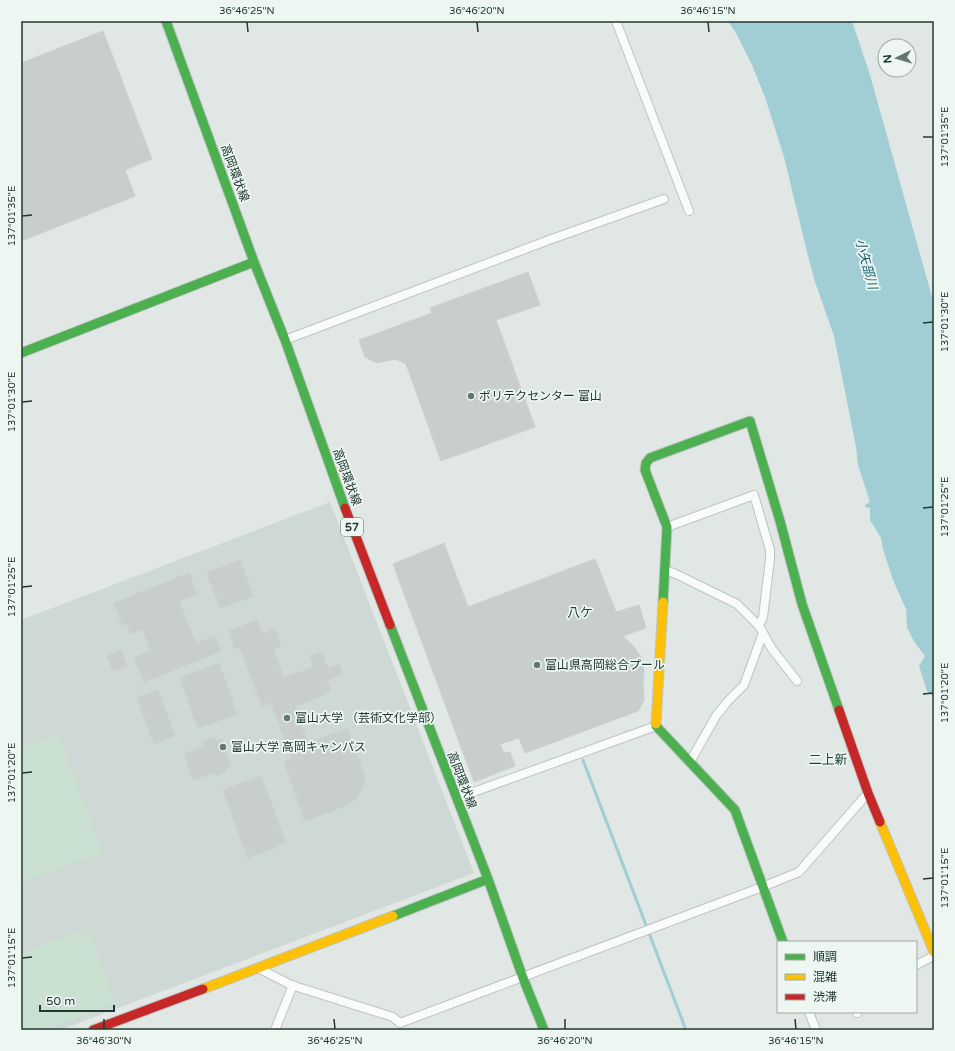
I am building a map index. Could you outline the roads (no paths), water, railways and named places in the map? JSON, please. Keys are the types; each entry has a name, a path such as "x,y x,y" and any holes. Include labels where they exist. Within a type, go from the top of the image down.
{"street":[{"name":"高岡環状線","path":"166,21 254,262 286,340 344,506 488,879 523,978 544,1030"},
{"path":"616,21 689,211"},
{"path":"286,340 549,240 664,199"},
{"path":"21,353 254,262"},
{"path":"783,941 734,810 656,726 667,527 645,470 646,463 650,458 750,421 780,521 802,604 868,793 934,952"},
{"path":"667,527 754,495 770,550 761,629 744,685 716,716 690,762"},
{"path":"665,570 737,604 761,629 772,649 796,681"},
{"path":"457,798 656,726"},
{"path":"258,968 293,985 394,1017 401,1027 523,978 799,872 868,793"},
{"path":"92,1030 258,968 488,879"},
{"path":"917,964 934,956"},
{"path":"275,1030 293,985"},
{"path":"809,1013 816,1030"}],"water":[{"name":"小矢部川","path":"728,21 852,21 870,75 934,304 934,698 927,691 919,666 925,656 915,643 907,628 906,609 893,580 881,538 870,520 870,508 865,507 865,505 870,502 858,465 856,447 834,336 815,282 784,157 765,97 752,65 736,33"}],"waterway":[{"path":"583,760 686,1030"}],"place":[{"name":"ポリテクセンター 富山","path":"471,396"},
{"name":"富山県高岡総合プール","path":"537,665"},
{"name":"富山大学 （芸術文化学部）","path":"287,718"},
{"name":"富山大学 高岡キャンパス","path":"223,747"}],"district":[{"name":"八ケ","path":"580,613"},
{"name":"二上新","path":"828,760"}]}
